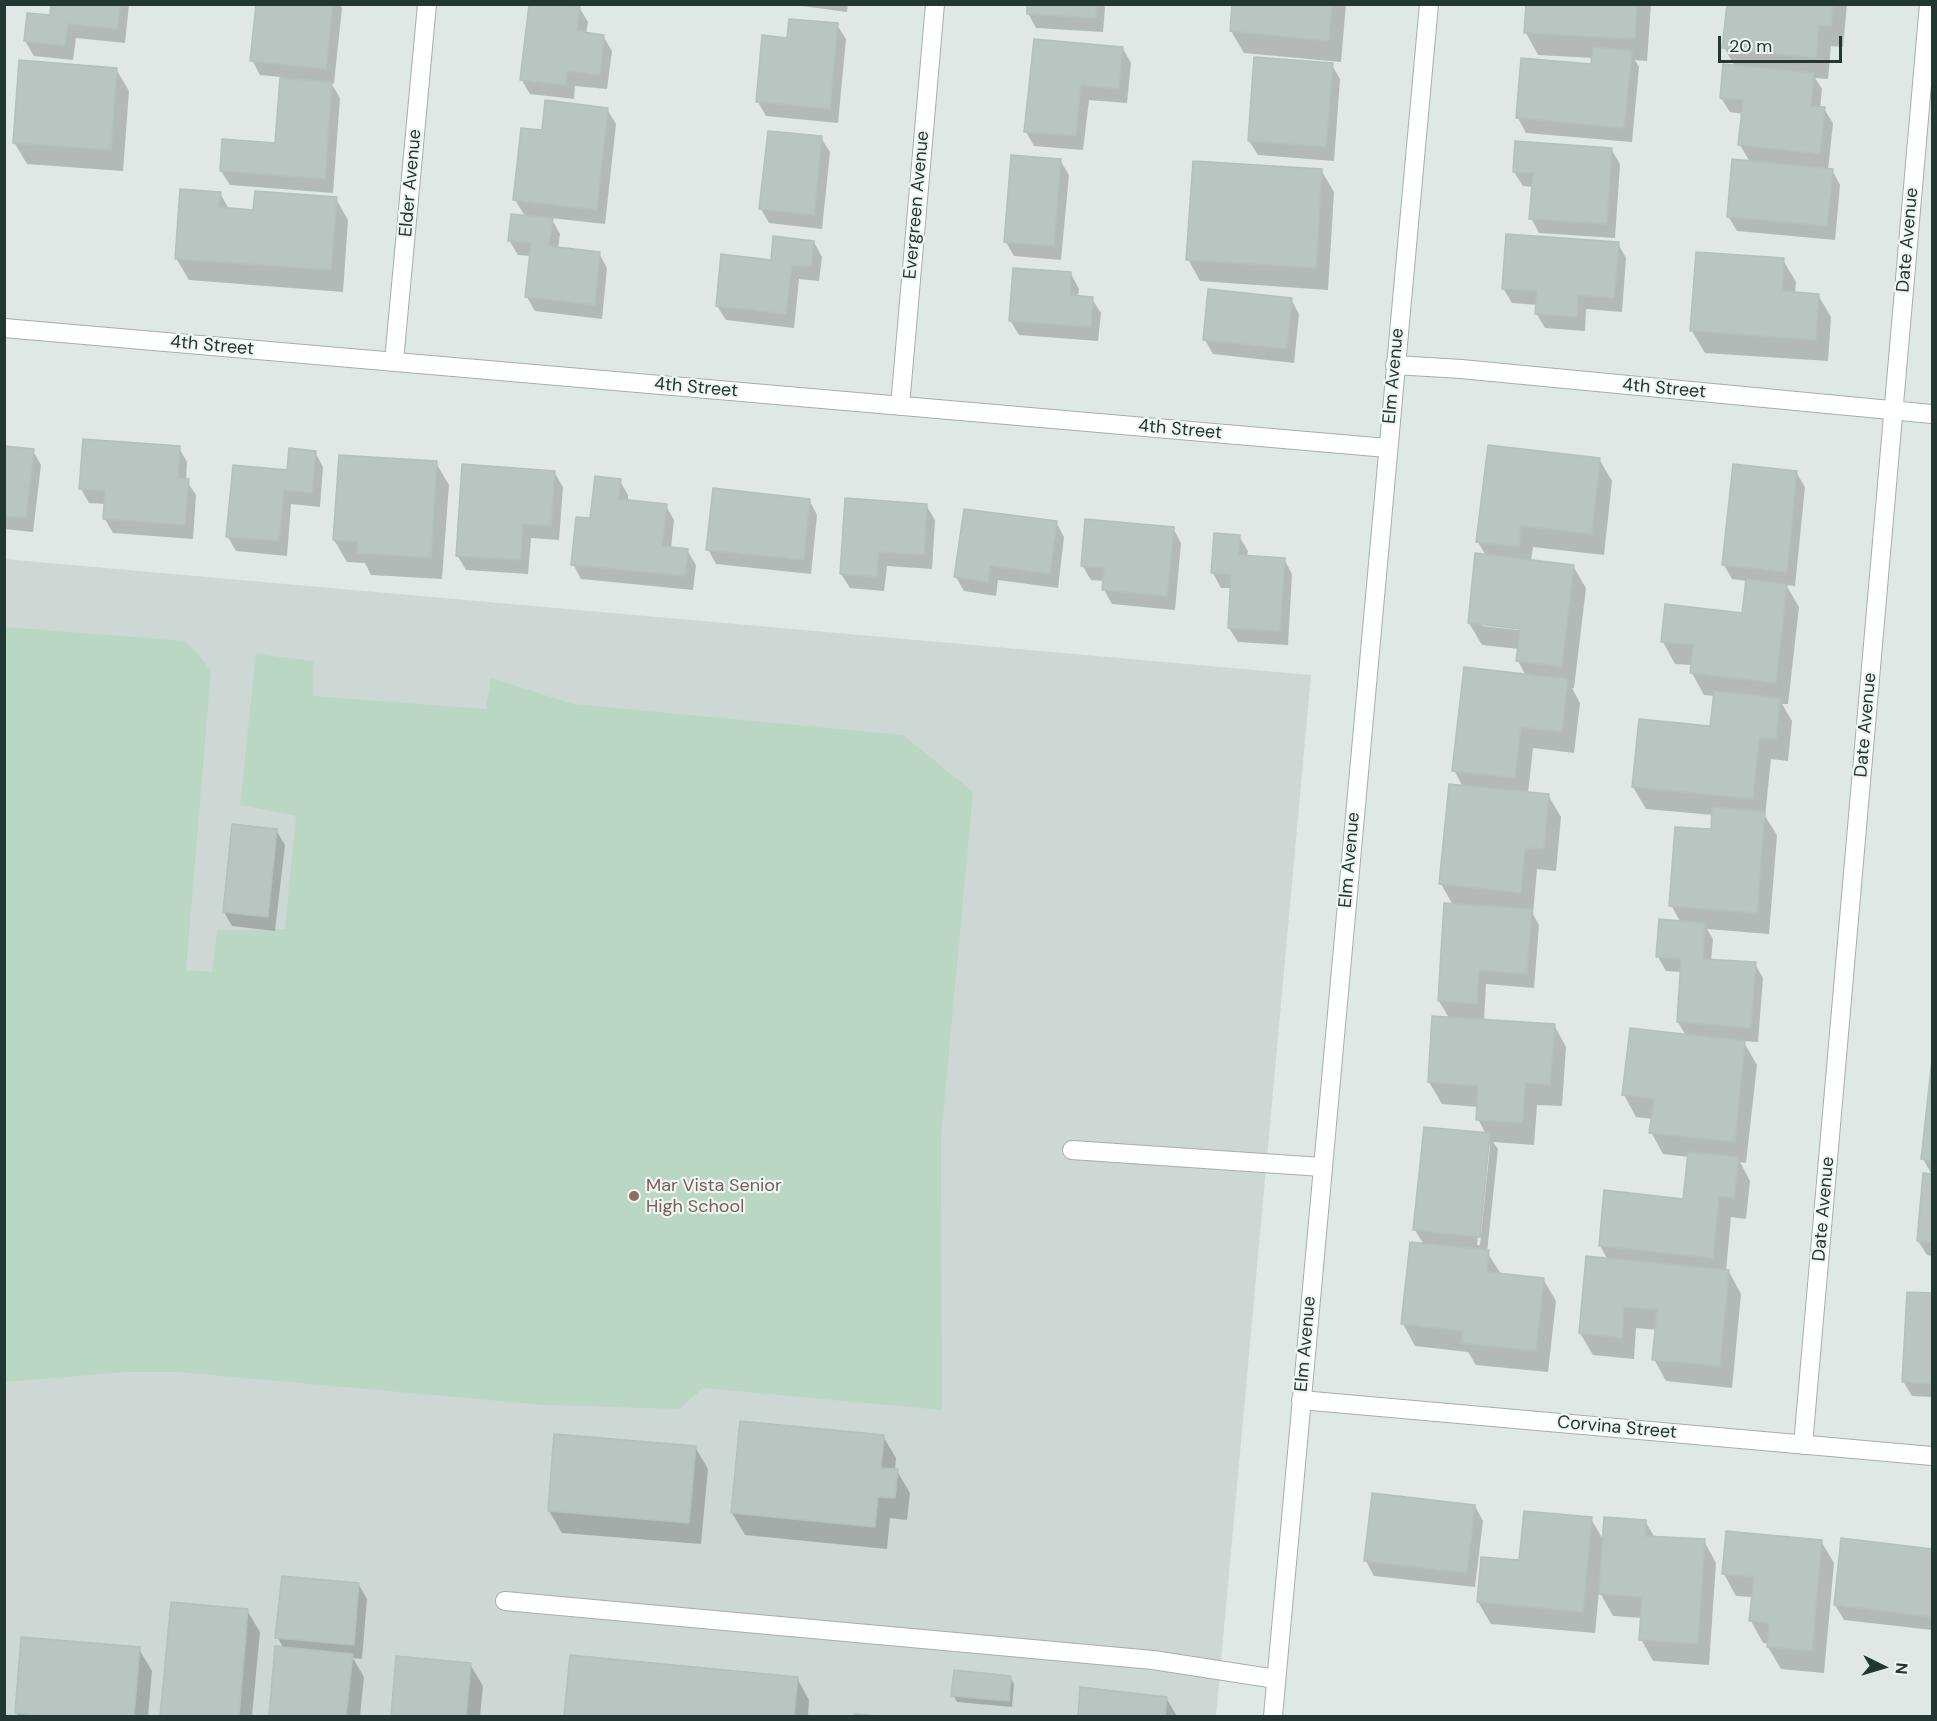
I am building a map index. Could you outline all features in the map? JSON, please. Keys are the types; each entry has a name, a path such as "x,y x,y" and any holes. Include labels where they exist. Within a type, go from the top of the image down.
{"street":[{"name":"Elder Avenue","path":"394,361 427,4"},
{"name":"Evergreen Avenue","path":"900,406 935,4"},
{"name":"Elm Avenue","path":"1273,1716 1429,4"},
{"name":"Date Avenue","path":"1803,1445 1929,4"},
{"name":"4th Street","path":"4,328 1387,448"},
{"name":"4th Street","path":"1395,365 1461,369 1932,414"},
{"path":"1072,1150 1322,1167"},
{"name":"Corvina Street","path":"1301,1400 1932,1456"},
{"path":"505,1601 1153,1660 1276,1679"}],"shaded area":[{"name":"Mar Vista Senior High School","path":"4,559 1311,675 1216,1716 5,1716"}],"green space":[{"path":"5,627 186,641 211,670 186,970 212,972 217,930 285,929 296,816 240,805 256,654 313,661 313,696 486,709 491,678 573,704 903,735 973,792 941,1138 942,1410 703,1388 679,1409 544,1405 177,1372 127,1372 5,1382"}],"building":[{"path":"51,4 120,4 117,29 68,24 65,46 24,41 27,13 50,15"},
{"path":"256,4 333,4 326,69 250,61"},
{"path":"529,4 580,6 577,31 604,35 600,75 567,71 566,85 520,80"},
{"path":"1027,4 1097,4 1096,18 1027,14"},
{"path":"1232,4 1332,4 1329,41 1230,31"},
{"path":"1526,4 1637,4 1635,39 1524,33"},
{"path":"1727,4 1833,4 1831,26 1819,25 1816,58 1722,48"},
{"path":"789,19 838,23 830,109 756,102 762,35 787,38"},
{"path":"1034,39 1123,47 1119,89 1081,85 1076,136 1024,132"},
{"path":"1593,47 1632,51 1624,128 1516,118 1521,58 1591,64"},
{"path":"1254,57 1333,63 1326,147 1248,141"},
{"path":"19,60 117,68 111,150 13,143"},
{"path":"1723,64 1814,73 1811,106 1825,107 1820,154 1738,145 1743,100 1720,98"},
{"path":"280,78 332,82 325,179 220,171 222,139 275,143"},
{"path":"545,100 608,108 597,210 513,200 521,128 542,130"},
{"path":"768,131 822,136 814,215 759,209"},
{"path":"1515,141 1612,148 1607,224 1529,219 1533,173 1513,172"},
{"path":"1011,155 1061,159 1054,246 1004,242"},
{"path":"1732,159 1833,169 1827,226 1727,217"},
{"path":"1193,161 1322,169 1316,268 1186,260"},
{"path":"180,189 221,192 219,207 253,210 255,191 337,197 331,270 175,259"},
{"path":"511,214 553,218 549,246 600,252 595,305 525,297 531,243 508,241"},
{"path":"1506,234 1619,242 1614,298 1578,295 1577,317 1535,314 1537,291 1502,289"},
{"path":"773,236 814,241 811,267 792,265 786,314 716,306 721,254 771,260"},
{"path":"1696,252 1784,258 1782,291 1819,294 1816,340 1690,331"},
{"path":"1013,268 1071,272 1070,295 1093,297 1091,327 1009,321"},
{"path":"1208,289 1292,298 1287,349 1203,340"},
{"path":"83,439 180,446 178,478 189,479 185,525 103,519 105,491 79,489"},
{"path":"1488,445 1600,458 1592,534 1521,526 1519,547 1476,542"},
{"path":"4,446 34,449 26,518 4,516"},
{"path":"289,448 316,451 312,493 284,490 279,541 226,537 233,465 287,470"},
{"path":"339,455 437,461 431,558 357,553 358,542 333,540"},
{"path":"462,464 555,471 551,526 523,524 521,560 456,556"},
{"path":"1733,464 1797,471 1787,572 1722,565"},
{"path":"595,476 621,479 619,499 667,504 662,546 688,549 685,576 571,565 576,517 590,518"},
{"path":"713,488 810,499 804,560 706,550"},
{"path":"845,498 927,504 924,555 879,552 877,577 840,574"},
{"path":"964,509 1057,521 1050,574 990,566 988,582 954,577"},
{"path":"1085,519 1174,527 1167,596 1102,590 1104,568 1081,566"},
{"path":"1214,533 1240,535 1239,555 1285,558 1280,631 1228,628 1231,575 1211,573"},
{"path":"1475,553 1574,565 1562,667 1516,661 1520,629 1468,623"},
{"path":"1746,579 1787,584 1776,683 1690,673 1693,645 1661,642 1665,604 1742,613"},
{"path":"1464,667 1568,679 1562,732 1521,727 1515,778 1452,771"},
{"path":"1714,691 1780,698 1776,739 1759,738 1753,799 1632,787 1639,719 1710,726"},
{"path":"1449,784 1549,794 1544,849 1525,848 1521,893 1439,884"},
{"path":"1712,807 1765,812 1757,913 1669,906 1675,827 1711,829"},
{"path":"232,824 277,829 268,917 223,912"},
{"path":"1444,903 1532,909 1527,974 1479,970 1477,1004 1438,1001"},
{"path":"1659,919 1705,923 1703,959 1756,962 1751,1028 1677,1022 1681,959 1656,957"},
{"path":"1432,1016 1555,1024 1550,1085 1525,1083 1523,1123 1476,1120 1478,1086 1428,1082"},
{"path":"1630,1028 1745,1041 1735,1142 1649,1133 1654,1099 1622,1095"},
{"path":"1932,1060 1932,1161 1921,1159"},
{"path":"1424,1127 1490,1133 1480,1237 1413,1230"},
{"path":"1688,1152 1739,1157 1734,1198 1719,1196 1713,1258 1599,1246 1604,1190 1683,1199"},
{"path":"1923,1173 1932,1174 1932,1243 1917,1241"},
{"path":"1410,1242 1489,1250 1487,1272 1544,1278 1536,1351 1461,1343 1463,1331 1401,1324"},
{"path":"1586,1256 1729,1270 1720,1366 1652,1360 1657,1310 1624,1307 1622,1338 1579,1333"},
{"path":"1907,1292 1932,1293 1932,1384 1902,1382"},
{"path":"740,1421 884,1435 881,1468 898,1469 895,1498 878,1497 875,1527 731,1513"},
{"path":"554,1434 696,1446 689,1523 548,1511"},
{"path":"1372,1493 1475,1505 1467,1573 1364,1561"},
{"path":"1524,1511 1592,1517 1583,1612 1477,1602 1481,1557 1519,1560"},
{"path":"1604,1517 1646,1520 1645,1536 1705,1539 1698,1644 1639,1640 1642,1597 1599,1594"},
{"path":"1726,1531 1822,1540 1812,1651 1767,1647 1769,1623 1749,1621 1754,1577 1722,1574"},
{"path":"1841,1538 1932,1549 1932,1617 1834,1605"},
{"path":"282,1576 359,1583 354,1645 275,1638"},
{"path":"171,1602 248,1609 239,1716 160,1716"},
{"path":"21,1637 140,1647 134,1716 50,1716 15,1713"},
{"path":"275,1646 353,1654 346,1716 269,1716"},
{"path":"570,1655 798,1677 794,1716 564,1716"},
{"path":"396,1656 471,1663 466,1716 391,1716"},
{"path":"954,1670 1011,1676 1009,1701 951,1696"},
{"path":"1080,1687 1167,1697 1165,1716 1078,1716"},
{"path":"854,1714 880,1716 854,1716"}],"place":[{"name":"Mar Vista Senior High School","path":"634,1196"}]}
